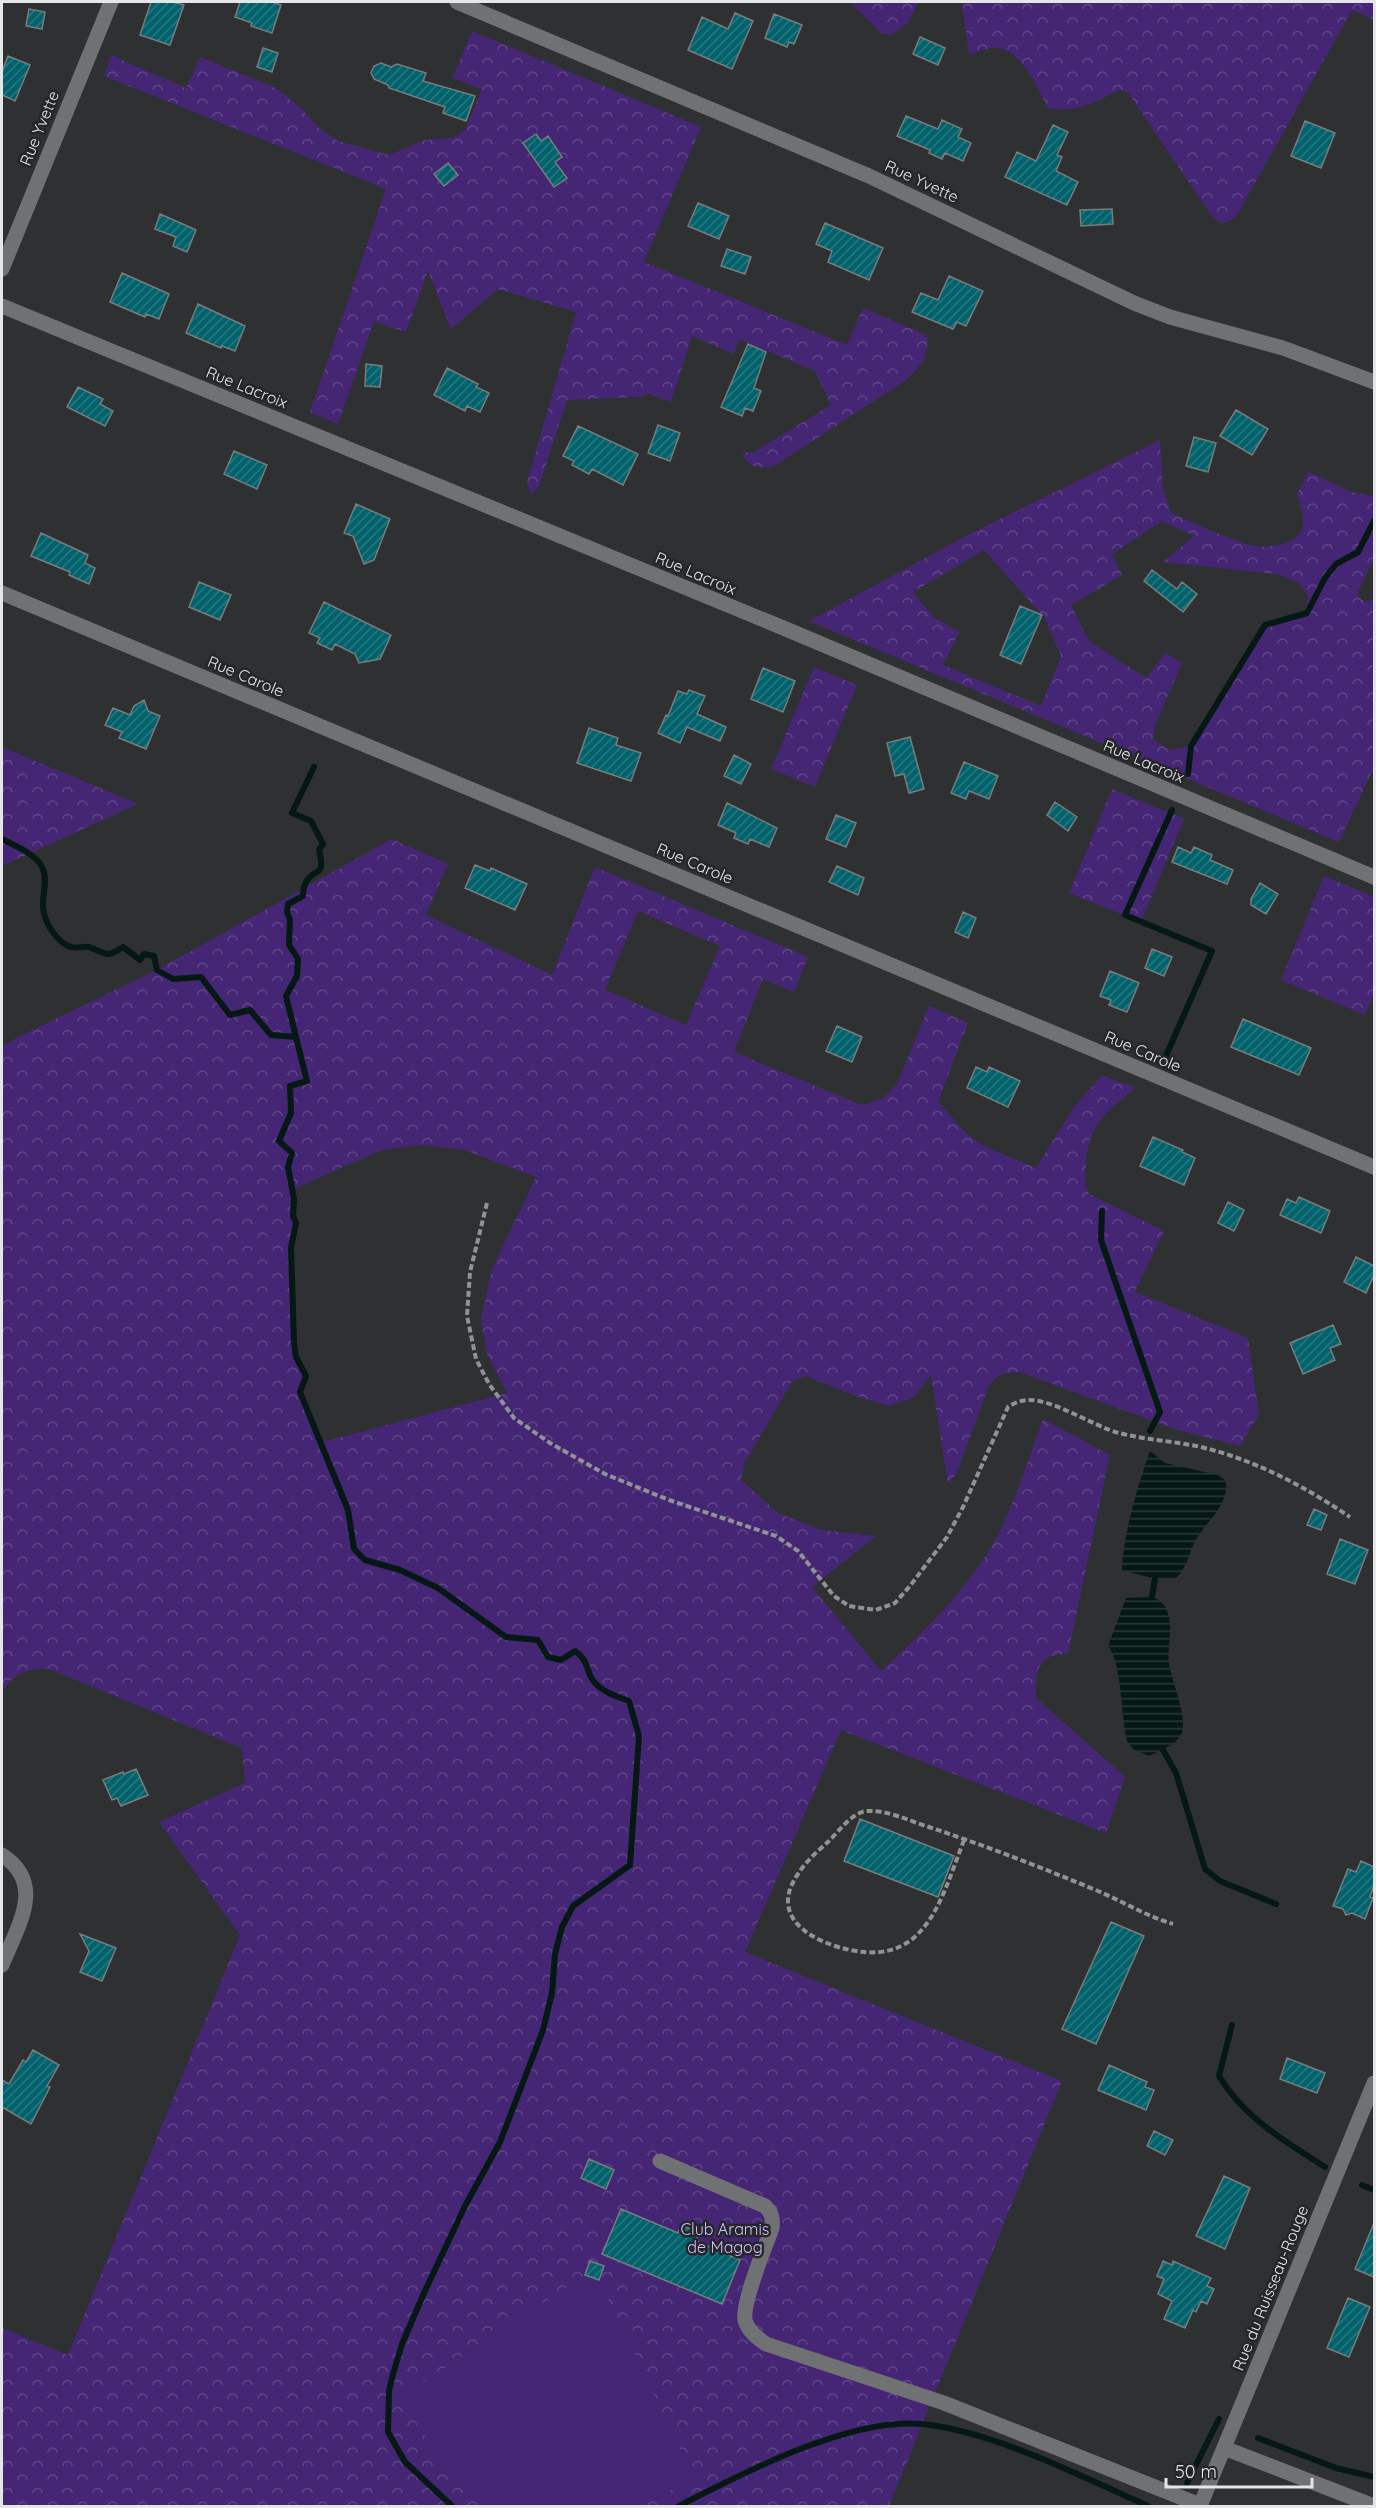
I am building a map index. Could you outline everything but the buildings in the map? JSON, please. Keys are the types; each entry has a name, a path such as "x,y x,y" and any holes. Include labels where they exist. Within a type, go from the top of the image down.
{"street":[{"name":"Rue Yvette","path":"2,269 111,2"},
{"name":"Rue Yvette","path":"457,2 869,176 1134,303 1170,317 1283,348 1374,382"},
{"name":"Rue Lacroix","path":"2,306 781,627 1374,877"},
{"name":"Rue Carole","path":"2,593 1374,1167"},
{"path":"2,1855 19,1870 27,1892 22,1916 2,1965"},
{"name":"Rue du Ruisseau-Rouge","path":"1200,2506 1374,2083"},
{"path":"660,2161 765,2206 770,2211 773,2219 772,2228 745,2309 748,2328 766,2344 944,2403 1200,2506"},
{"path":"1224,2448 1374,2506"}],"path":[{"path":"487,1203 471,1272 467,1316 476,1359 489,1384 514,1418 550,1443 606,1474 669,1500 776,1536 798,1551 834,1596 849,1605 876,1610 895,1603 910,1586 952,1527 1008,1407 1019,1401 1043,1402 1117,1432 1200,1447 1235,1457 1287,1478 1350,1516"},
{"path":"964,1840 940,1905 930,1923 915,1938 897,1948 877,1952 849,1950 811,1937 790,1915 789,1890 796,1875 861,1812 874,1812 904,1819 964,1840 1077,1883 1119,1900 1143,1914 1173,1924"}],"green space":[{"path":"850,2 919,2 908,23 891,35 881,33"},
{"path":"962,2 1374,2 1374,20 1352,10 1236,217 1228,222 1220,223 1211,215 1129,94 1120,90 1076,108 1048,108 1028,72 1014,56 997,48 969,55"},
{"path":"472,31 701,127 644,262 847,345 863,308 926,335 928,341 924,361 905,381 774,466 759,467 748,462 742,453 754,452 831,405 815,371 739,339 734,354 692,336 671,402 649,394 640,397 567,400 539,486 531,495 527,482 576,312 498,289 451,329 428,271 406,332 374,321 338,424 310,412 386,189 104,76 111,55 186,88 200,57 276,88 300,107 318,127 338,141 389,155 425,140 453,138 465,130 482,89 452,78"},
{"path":"1160,440 1163,488 1171,513 1250,545 1278,545 1288,542 1300,533 1303,520 1297,495 1308,471 1351,492 1374,496 1374,558 1357,594 1365,603 1374,599 1374,767 1339,842 809,621 966,536","holes":["1162,521 1194,536 1163,562 1277,574 1298,582 1308,596 1306,613 1265,625 1191,746 1169,750 1153,739 1155,725 1182,663 1165,653 1146,678 1089,641 1071,605 1122,575 1112,554","984,550 1044,617 1061,656 1041,706 943,665 959,632 933,617 913,592"]},
{"path":"814,667 857,685 815,787 771,769"},
{"path":"2,747 138,804 2,866"},
{"path":"1112,789 1184,819 1141,922 1069,893"},
{"name":"Club Aramis de Magog","path":"392,839 448,864 426,915 552,975 595,867 808,957 794,992 763,979 734,1052 861,1105 882,1099 897,1084 929,1006 968,1023 938,1102 968,1135 984,1146 1036,1168 1074,1107 1102,1075 1136,1088 1107,1113 1094,1130 1087,1153 1086,1188 1089,1194 1164,1231 1135,1292 1248,1338 1259,1415 1240,1446 1178,1430 1019,1372 1010,1372 1002,1374 989,1385 957,1473 948,1484 931,1375 913,1398 889,1406 853,1395 806,1376 793,1380 745,1462 741,1480 778,1513 821,1530 876,1536 812,1587 881,1671 941,1613 968,1581 991,1547 1007,1517 1043,1419 1110,1455 1068,1654 1050,1657 1044,1661 1036,1680 1036,1698 1125,1777 1106,1833 841,1730 745,1952 1062,2081 889,2506 2,2506 2,2328 68,2355 240,1935 159,1822 245,1783 242,1748 49,1669 34,1669 22,1673 2,1691 2,1047 16,1038 157,970","holes":["638,911 720,946 686,1025 605,990","421,1145 465,1150 536,1177 492,1269 481,1319 487,1354 507,1393 319,1443 305,1395 295,1326 293,1189 382,1150"]},
{"path":"1324,876 1374,897 1374,993 1365,1015 1281,980"},
{"path":"585,2275 599,2280 693,2476 674,2489 639,2506 495,2506 466,2484 436,2453 412,2416 403,2396"}],"shaded area":[{"path":"1150,1451 1165,1463 1218,1475 1226,1481 1226,1490 1221,1505 1197,1538 1182,1570 1175,1579 1148,1577 1122,1570 1128,1525"},
{"path":"1152,1597 1163,1604 1168,1614 1169,1663 1183,1725 1177,1741 1149,1756 1133,1749 1127,1741 1119,1677 1113,1654 1108,1646 1126,1598"}],"waterway":[{"path":"1188,774 1191,746 1265,625 1307,613 1325,578 1336,564 1358,552 1374,521"},
{"path":"296,1037 286,996 297,976 298,959 289,945 288,904 303,896 309,877 320,869 319,850 323,844 311,821 292,813 314,767"},
{"path":"1165,1058 1212,951 1125,915 1172,810"},
{"path":"2,839 25,851 40,864 45,878 44,913 56,937 66,945 73,948 89,947 106,954 123,947 140,960 144,954 154,956 157,970 173,979 201,977 230,1015 250,1010 271,1035 296,1037 307,1081 290,1086 291,1113 279,1141 292,1153 288,1167 294,1199 293,1216 296,1223 291,1248 294,1342 296,1357 306,1376 300,1392 348,1510 354,1549 365,1560 400,1570 438,1588 506,1637 538,1640 548,1657 561,1660 575,1651 585,1661 592,1679 600,1687 629,1701 639,1736 630,1865 573,1906 562,1927 555,1954 552,1993 543,2030 500,2142 465,2206 424,2293 402,2344 393,2374 389,2391 388,2432 405,2462 452,2506"},
{"path":"1102,1211 1101,1240 1160,1412 1150,1431"},
{"path":"1152,1597 1155,1578"},
{"path":"1163,1750 1176,1773 1205,1869 1220,1881 1276,1904"},
{"path":"1232,2025 1219,2076 1240,2104 1266,2128 1325,2167"},
{"path":"1362,2185 1374,2190"},
{"path":"1187,2483 1219,2419"},
{"path":"679,2506 734,2478 798,2450 863,2429 894,2424 922,2424 949,2428 1007,2445 1148,2506"},
{"path":"1258,2438 1336,2468 1374,2477"}]}
